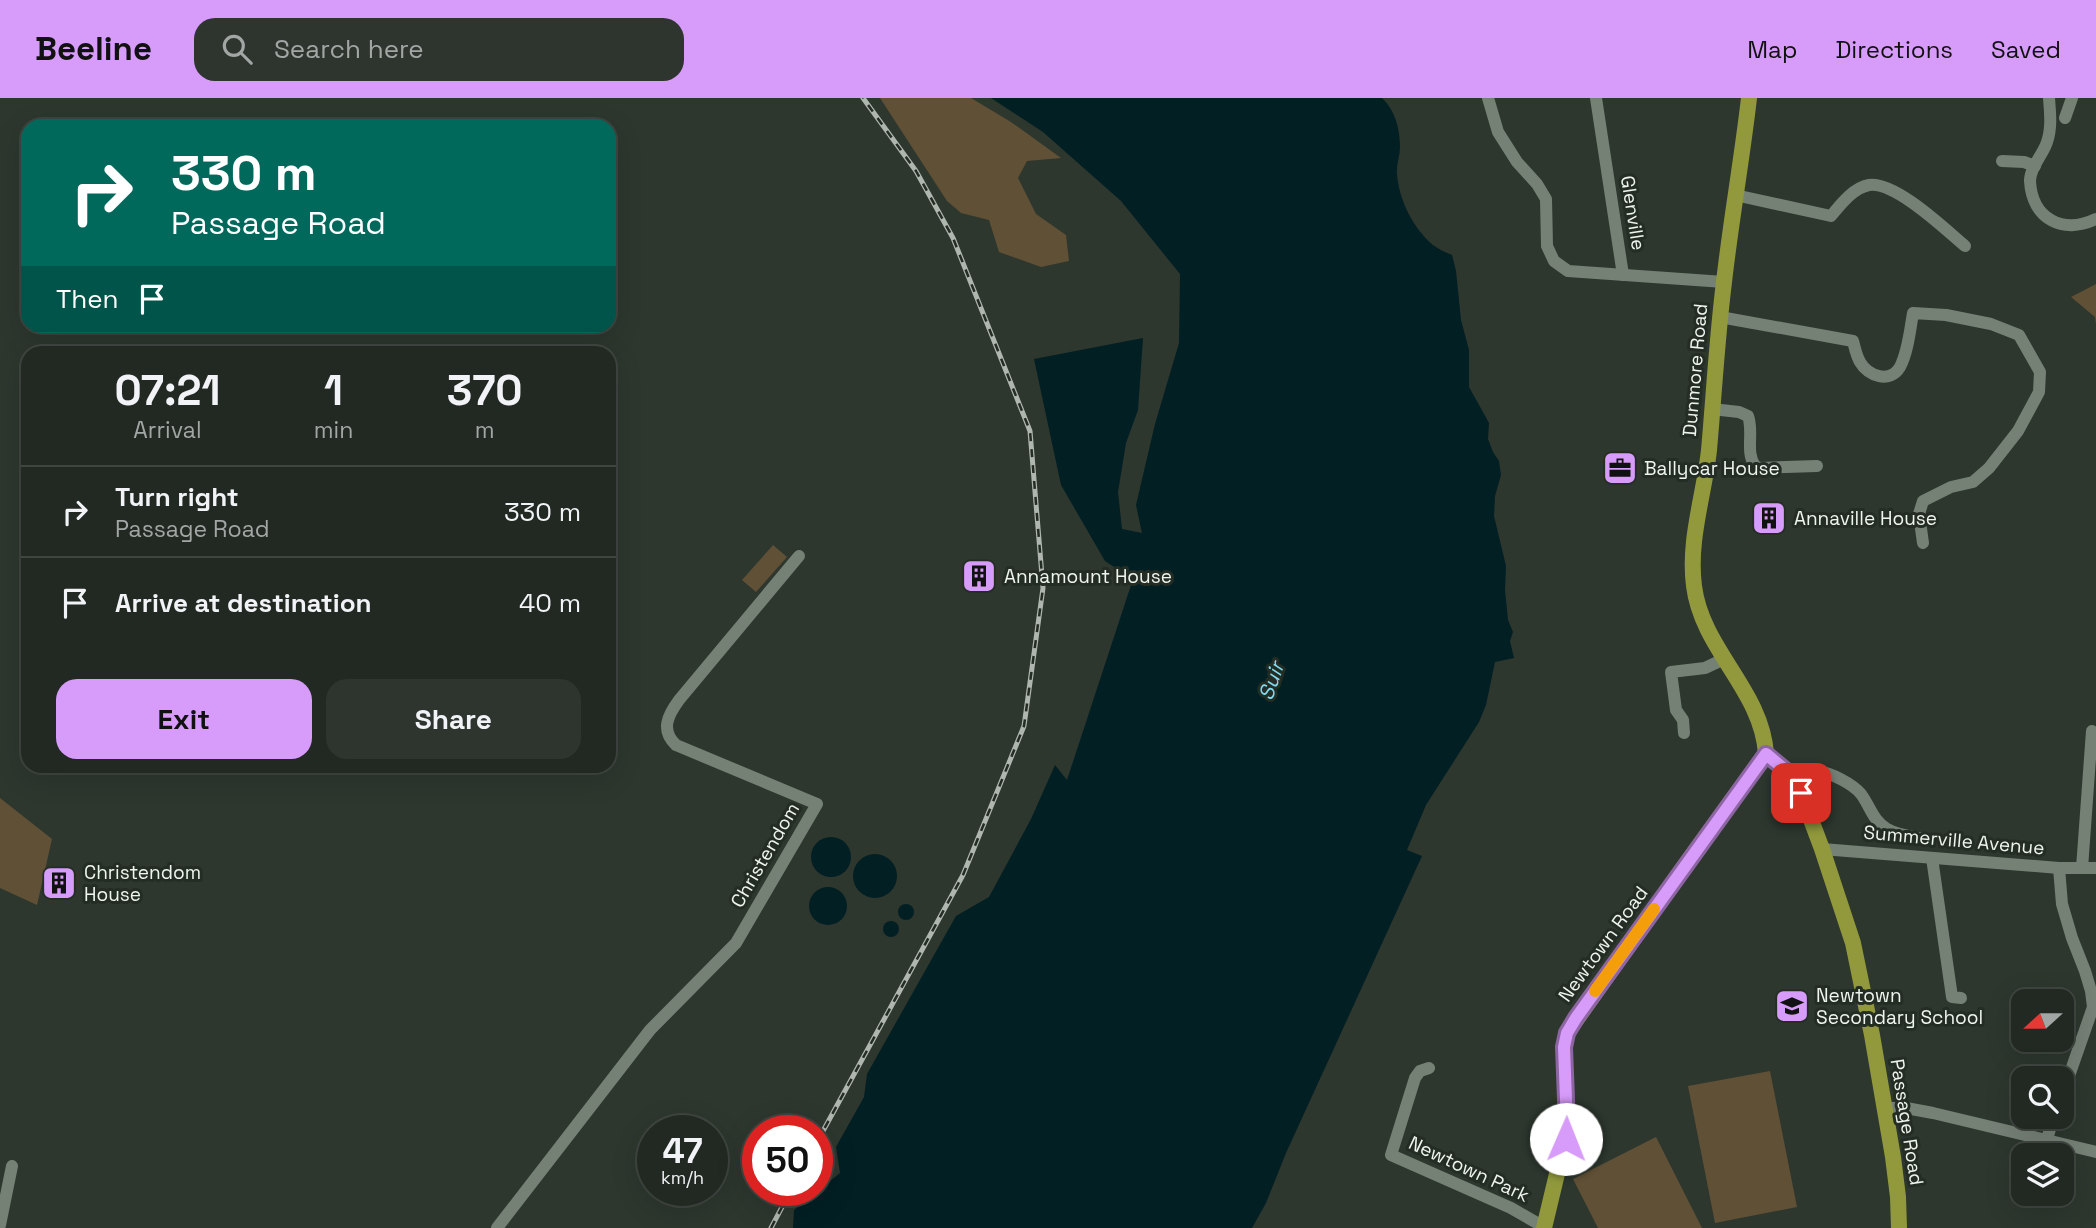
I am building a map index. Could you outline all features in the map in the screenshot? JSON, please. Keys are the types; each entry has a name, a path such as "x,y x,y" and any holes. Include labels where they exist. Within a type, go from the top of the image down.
{"main road":[{"name":"Dunmore Road","path":"1749,98 1720,317 1707,466 1693,540 1693,573 1700,613 1708,632 1757,712 1766,754"},
{"name":"Passage Road","path":"1766,754 1792,776 1807,806 1856,953 1885,1108 1895,1172 1899,1228"},
{"name":"Newtown Road","path":"1544,1228 1567,1132 1564,1053 1567,1033 1766,754"}],"street":[{"path":"1488,98 1498,132 1546,199 1547,246 1554,261 1568,271 1623,275"},
{"name":"Glenville","path":"1596,98 1623,275 1724,282"},
{"path":"2049,98 2051,120 2048,140 2030,181 2035,203 2044,216 2067,226 2078,226 2096,219"},
{"path":"2064,118 2072,98"},
{"path":"2002,161 2015,160 2035,166"},
{"path":"1735,195 1831,216 1856,190 1870,185 1885,186 1899,193 1965,246"},
{"path":"1720,317 1853,341 1861,365 1878,376 1887,377 1899,369 1904,358 1913,313 1991,324 2019,335 2040,372 2039,392 2018,431 1989,468 1973,482 1951,487 1923,501 1919,514 1923,543"},
{"path":"1712,409 1739,412 1748,416 1750,456 1755,466 1817,466"},
{"name":"Christendom","path":"497,1228 650,1030 736,943 817,804 676,745 669,739 666,726 669,713 679,700 799,556"},
{"path":"1684,733 1682,720 1676,710 1671,673 1705,668 1724,659"},
{"path":"2082,868 2092,731"},
{"path":"1792,776 1807,771 1829,775 1860,793 1877,820 1886,828 1898,834 1929,840"},
{"name":"Summerville Avenue","path":"1822,849 2059,868 2096,868"},
{"path":"1932,858 1952,997 1961,998"},
{"path":"2059,868 2062,904 2085,971 2093,1007 2072,1066"},
{"name":"Newtown Park","path":"1429,1068 1420,1071 1415,1077 1391,1155 1511,1208 1544,1228"},
{"path":"1885,1108 1917,1110 2096,1153"},
{"path":"2046,1139 2049,1129"},
{"path":"0,1225 12,1166"}],"shaded area":[{"path":"880,98 971,98 1011,122 1061,158 1027,161 1018,178 1036,214 1066,235 1069,261 1041,267 999,252 989,220 961,213 947,201"},
{"path":"2096,284 2096,324 2095,317 2071,297"},
{"path":"773,545 787,557 756,592 742,580"},
{"path":"0,798 52,839 37,905 0,888"},
{"path":"1770,1071 1797,1207 1715,1223 1688,1086"},
{"path":"1656,1137 1702,1228 1598,1228 1573,1179"}],"water":[{"name":"Suir","path":"991,98 1382,98 1390,108 1398,127 1400,147 1397,174 1404,203 1413,222 1426,238 1437,248 1452,255 1456,271 1461,320 1469,350 1469,387 1489,423 1488,439 1499,461 1501,475 1495,496 1494,516 1506,566 1505,590 1508,620 1513,632 1510,641 1514,658 1495,662 1486,705 1479,722 1426,805 1407,850 1422,856 1286,1153 1266,1203 1252,1228 793,1228 794,1210 799,1206 833,1206 833,1179 840,1173 836,1147 864,1097 867,1074 956,916 989,897 1031,819 1055,765 1067,780 1133,579 1105,561 1061,485 1034,359 1143,338 1138,410 1126,443 1118,492 1122,529 1142,533 1136,505 1155,424 1179,343 1180,274 1121,201 1043,132"},
{"path":"831,837 839,838 845,843 850,849 850,865 845,871 839,876 831,877 823,876 817,871 812,865 811,857 812,849 817,843 823,838"},
{"path":"875,854 890,861 897,876 890,891 875,898 860,891 853,876 860,861"},
{"path":"828,887 842,892 847,906 842,920 828,925 814,920 809,906 814,892"},
{"path":"906,904 914,912 906,920 898,912"},
{"path":"891,921 897,923 897,935 891,937 885,935 883,929 885,923"}],"railway":[{"path":"832,1115 963,875 1024,726 1043,588 1030,431 953,238 916,171 863,98"},
{"path":"771,1228 783,1206"}],"slow traffic":[{"path":"1595,991 1654,909"}],"place":[{"name":"Ballycar House","path":"1620,468"},
{"name":"Annaville House","path":"1769,518"},
{"name":"Annamount House","path":"979,576"},
{"name":"Christendom House","path":"59,883"},
{"name":"Newtown Secondary School","path":"1792,1006"}],"route":[{"path":"1566,1139 1564,1047 1565,1037 1576,1018 1766,754 1783,766 1801,793"}]}
